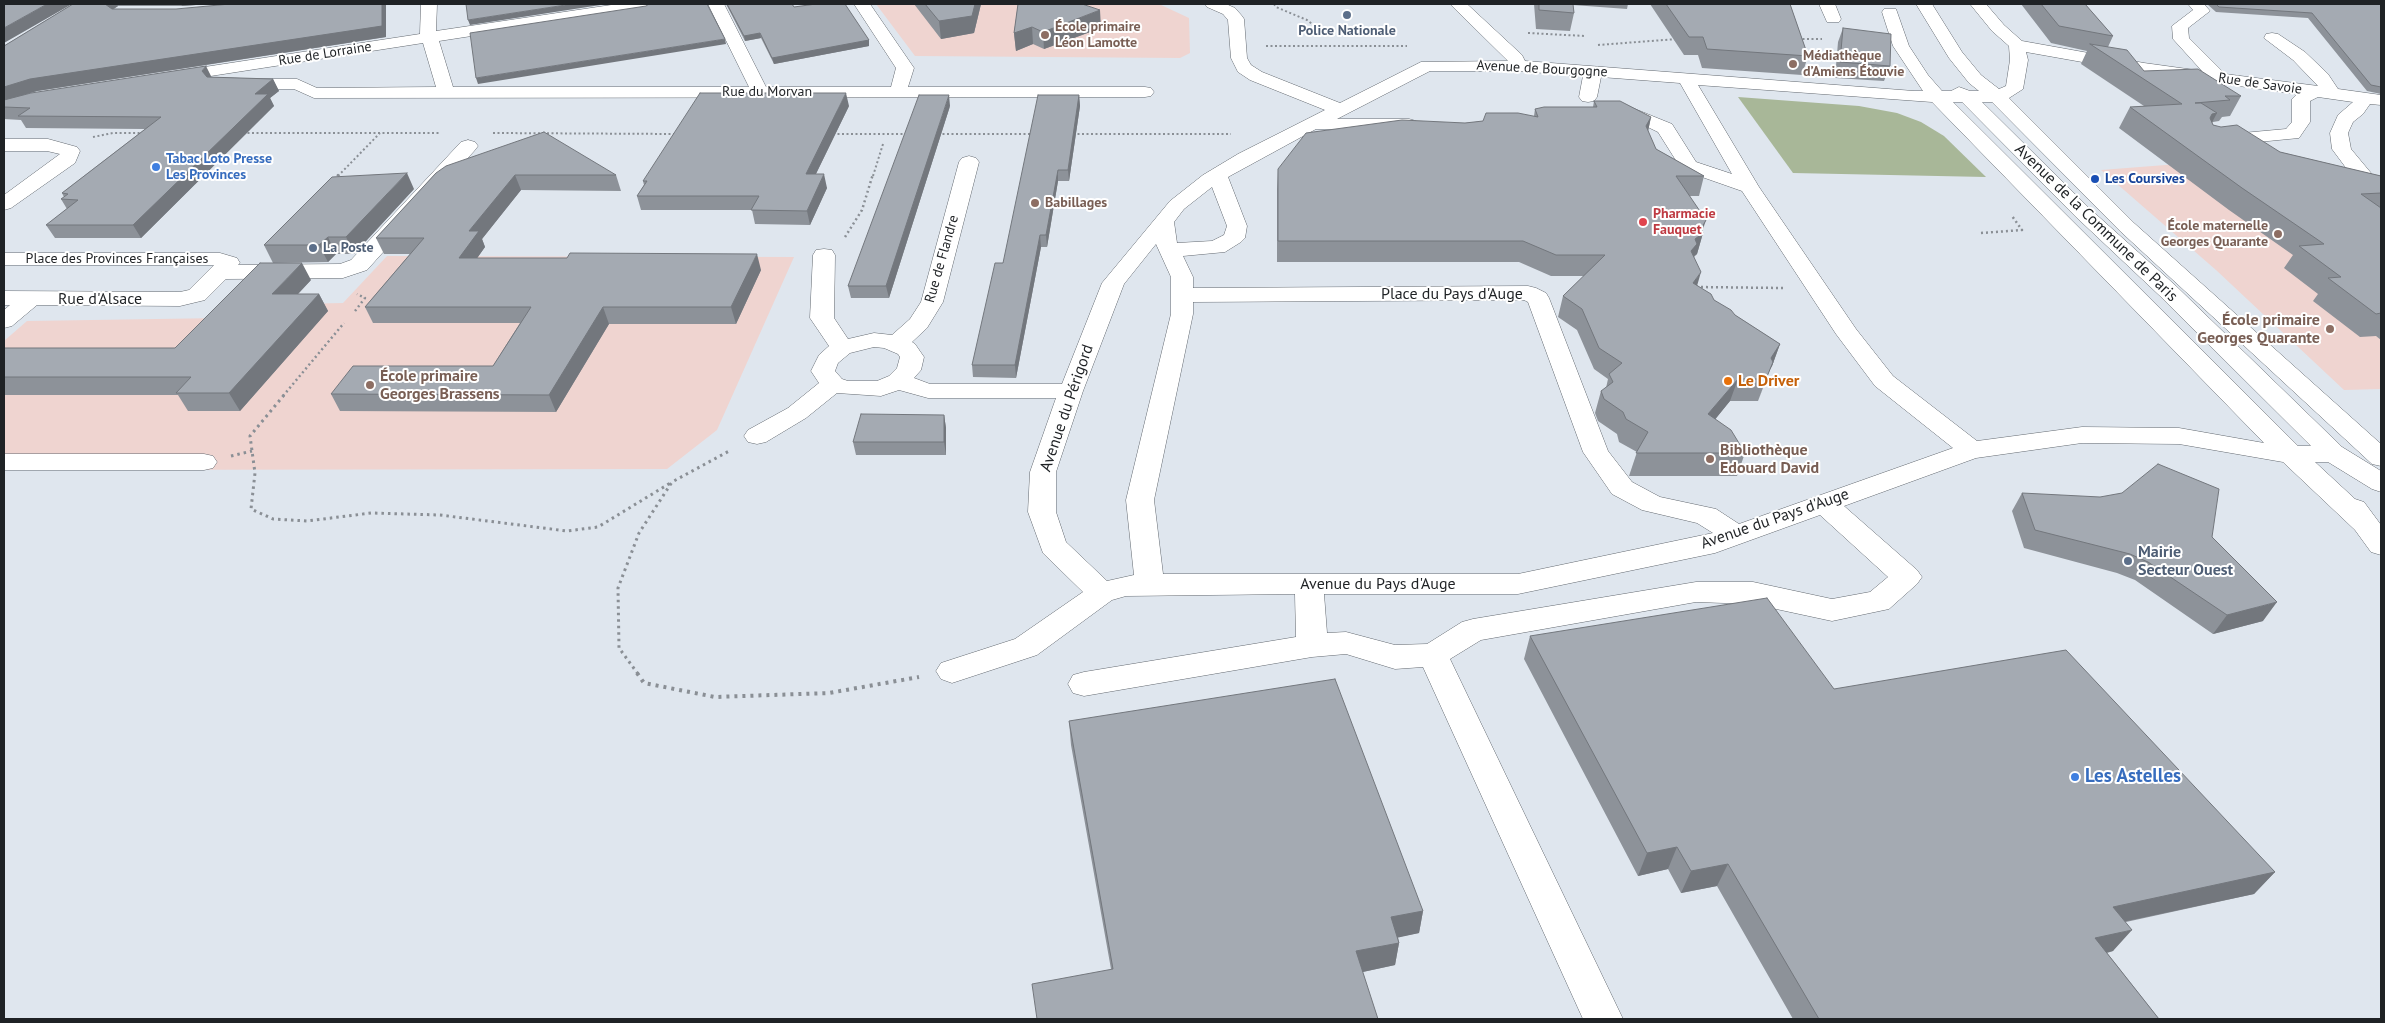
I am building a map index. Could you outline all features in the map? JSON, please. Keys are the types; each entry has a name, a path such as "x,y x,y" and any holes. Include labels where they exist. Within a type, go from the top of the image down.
{"street":[{"path":"428,4 430,38 446,92"},
{"name":"Rue de Lorraine","path":"153,80 646,4"},
{"path":"716,4 760,92"},
{"path":"862,4 905,68 898,92"},
{"path":"1213,4 1229,11 1236,19 1239,58 1244,68 1256,76 1341,110"},
{"path":"1458,4 1516,59 1518,66"},
{"path":"1827,4 1833,19"},
{"name":"Avenue de la Commune de Paris","path":"1924,4 1955,54 1971,88 2082,212 2168,291 2334,453 2381,483"},
{"path":"1978,4 1998,28 2017,45 2019,60 2014,89 1997,97"},
{"path":"2196,4 2202,11 2180,26 2181,39 2220,79"},
{"path":"1887,8 1901,46 1922,78 1937,96 2291,455 2364,523"},
{"name":"Avenue de la Commune de Paris","path":"1887,8 1918,47 1937,78 1971,88"},
{"path":"2209,140 2292,134 2301,122 2301,99 2323,93 2322,78 2299,56 2272,38"},
{"name":"Rue de Savoie","path":"2017,45 2220,79 2373,99"},
{"name":"Avenue de Bourgogne","path":"1341,110 1427,66 1518,66 1937,96 1971,88"},
{"path":"1593,72 1585,105 1630,112 1665,128 1689,166 1749,187"},
{"name":"Rue du Morvan","path":"191,74 215,83 297,84 314,93 1145,92"},
{"path":"1686,79 1749,187 1848,334 1884,381 1972,450"},
{"path":"1971,88 1997,97 2128,227 2381,458"},
{"path":"2373,99 2345,119 2339,133 2342,149 2362,176 2381,196"},
{"name":"Avenue du Périgord","path":"1102,593 1053,546 1042,512 1043,472 1071,391 1113,283 1177,205 1216,175 1341,110"},
{"path":"1313,124 1423,125"},
{"path":"4,145 67,149 68,159 4,204"},
{"path":"221,272 343,271 359,265 468,146"},
{"name":"Rue de Flandre","path":"895,344 919,323 932,302 969,162"},
{"path":"1169,250 1217,246 1234,238 1236,226 1216,175"},
{"path":"1150,584 1140,500 1182,314 1182,277 1166,244 1164,222"},
{"path":"824,256 822,318 842,348"},
{"name":"Place des Provinces Françaises","path":"4,259 220,259 229,263 196,295"},
{"name":"Place du Pays d'Auge","path":"1182,295 1528,293 1538,298 1596,452 1622,488 1652,504 1706,516 1736,535"},
{"name":"Rue d'Alsace","path":"4,298 180,299 196,295"},
{"path":"4,322 32,298"},
{"path":"874,340 888,341 895,344 907,349 912,357 909,370 898,381 881,389 866,390 833,384 823,371 828,360 842,348 874,340"},
{"path":"898,381 928,391 1071,391"},
{"path":"757,436 797,413 833,384"},
{"name":"Avenue du Pays d'Auge","path":"952,671 1026,648 1102,593 1124,586 1150,584 1518,584 1714,543 1972,450 2082,435 2179,436 2291,455 2334,453"},
{"path":"2334,453 2332,477 2381,545"},
{"path":"4,462 204,462"},
{"path":"1084,684 1312,646 1346,643 1395,657 1433,655 1473,630 1696,592 1753,593 1832,610 1879,601 1907,577 1824,503"},
{"name":"Place du Pays d'Auge","path":"1652,504 1685,549"},
{"path":"1309,585 1312,646"},
{"path":"1433,655 1603,1019"}],"path":[{"path":"1274,4 1276,8 1307,20 1324,33"},
{"path":"1488,32 1585,36"},
{"path":"1598,45 1657,39 1686,39"},
{"path":"1792,39 1830,39"},
{"path":"1238,46 1414,46"},
{"path":"67,149 100,135 152,133"},
{"path":"242,133 444,133"},
{"path":"333,181 380,133"},
{"path":"490,134 679,134"},
{"path":"828,134 918,134"},
{"path":"938,134 1037,134"},
{"path":"1067,134 1266,134 1284,138"},
{"path":"824,256 844,239 862,210 883,144"},
{"path":"1692,287 1816,288"},
{"path":"344,323 250,436 255,473 251,510 273,519 307,521 371,513 440,515 566,531 598,528 672,482 757,436"},
{"path":"672,482 639,533 618,588 619,648 644,683 715,697 829,693 952,671"}],"shaded area":[{"name":"École primaire Léon Lamotte","path":"876,4 1159,4 1189,18 1190,53 1180,58 915,56"},
{"name":"École maternelle Georges Quarante","path":"2230,160 2381,208 2381,389 2344,390 2216,270 2101,170"},
{"name":"École primaire Georges Brassens","path":"387,256 794,257 717,430 667,469 59,470 4,464 4,341 27,321 222,318 242,305 343,303"}],"green space":[{"path":"1738,97 1859,106 1897,113 1921,122 1944,136 1986,177 1793,173"}],"building":[{"path":"4,4 47,4 4,28"},
{"path":"73,4 105,4 112,9 176,9 230,4 382,4 382,26 30,79 4,87 4,46"},
{"path":"466,4 572,4 468,20"},
{"path":"649,4 707,4 725,39 476,78 470,33"},
{"path":"727,4 792,4 794,7 816,4 845,4 869,40 772,58 760,33 744,36"},
{"path":"925,4 975,4 972,16 939,21"},
{"path":"1018,4 1082,4 1100,10 1043,32 1032,27 1014,33"},
{"path":"1539,4 1573,4 1574,13 1539,10"},
{"path":"1666,4 1790,4 1808,56 1707,49 1703,37 1689,37"},
{"path":"2041,4 2085,4 2113,36 2059,26"},
{"path":"2216,4 2381,4 2381,87 2371,85 2312,13 2219,7"},
{"path":"1843,28 1891,34 1890,66 1840,62"},
{"path":"2090,44 2127,50 2144,71 2198,69 2241,96 2225,96 2230,100 2195,103 2201,103 2217,113 2212,114 2210,118 2213,125 2221,127 2237,125 2280,152 2381,176 2381,193 2361,194 2381,208 2381,313 2376,314 2328,278 2341,277 2299,246 2324,244 2242,188 2130,107 2182,104"},
{"path":"206,66 202,71 207,77 273,79 255,94 268,94 133,225 46,225 78,200 61,199 68,194 62,193 161,117 18,116 30,108 4,107 4,100 31,93"},
{"path":"700,93 846,93 806,174 824,174 807,211 751,210 759,196 637,196 647,181 643,181"},
{"path":"919,95 949,95 886,286 848,286"},
{"path":"1038,95 1079,95 1068,170 1058,170 1046,235 1040,235 1015,365 972,365 995,263 1003,263"},
{"path":"1594,101 1620,101 1651,117 1646,126 1656,149 1704,176 1676,176 1706,220 1701,229 1703,233 1695,239 1697,244 1691,251 1701,272 1693,283 1711,294 1714,300 1731,310 1735,315 1780,344 1771,358 1773,362 1766,379 1738,379 1708,414 1731,430 1745,453 1636,453 1648,432 1626,419 1623,412 1604,399 1601,391 1613,382 1609,374 1622,363 1599,348 1582,309 1563,296 1605,255 1556,255 1523,241 1278,241 1278,169 1306,133 1402,120 1465,123 1483,121 1486,113 1518,113 1538,117 1535,109 1544,107 1597,107"},
{"path":"544,132 616,175 515,175 469,231 479,231 459,258 567,258 570,253 757,254 731,307 603,307 549,395 331,394 353,366 493,366 531,307 365,307 424,238 376,238 436,173 446,166"},
{"path":"407,173 346,237 328,237 319,245 264,245 332,177"},
{"path":"260,263 302,263 272,294 319,294 229,393 176,393 191,377 4,377 4,348 175,348"},
{"path":"861,414 944,415 944,442 853,442"},
{"path":"2158,464 2219,489 2212,537 2277,602 2227,615 2148,562 2130,554 2035,530 2022,493 2100,497 2122,493"},
{"path":"1767,598 1834,689 2066,650 2275,872 2113,907 2132,930 2095,938 2159,1019 1819,1019 1728,864 1691,871 1677,847 1647,853 1530,636"},
{"path":"1335,679 1423,911 1391,917 1399,943 1356,951 1378,1019 1037,1019 1032,984 1113,969 1069,721"}],"place":[{"name":"Police Nationale","path":"1347,15"},
{"name":"École primaire Léon Lamotte","path":"1045,35"},
{"name":"Médiathèque d’Amiens Étouvie","path":"1793,64"},
{"name":"Tabac Loto Presse Les Provinces","path":"156,167"},
{"name":"Les Coursives","path":"2095,179"},
{"name":"Babillages","path":"1035,203"},
{"name":"Pharmacie Fauquet","path":"1643,222"},
{"name":"École maternelle Georges Quarante","path":"2278,234"},
{"name":"La Poste","path":"313,248"},
{"name":"École primaire Georges Quarante","path":"2330,329"},
{"name":"Le Driver","path":"1728,381"},
{"name":"École primaire Georges Brassens","path":"370,385"},
{"name":"Bibliothèque Edouard David","path":"1710,459"},
{"name":"Mairie Secteur Ouest","path":"2128,561"},
{"name":"Les Astelles","path":"2075,777"}]}
